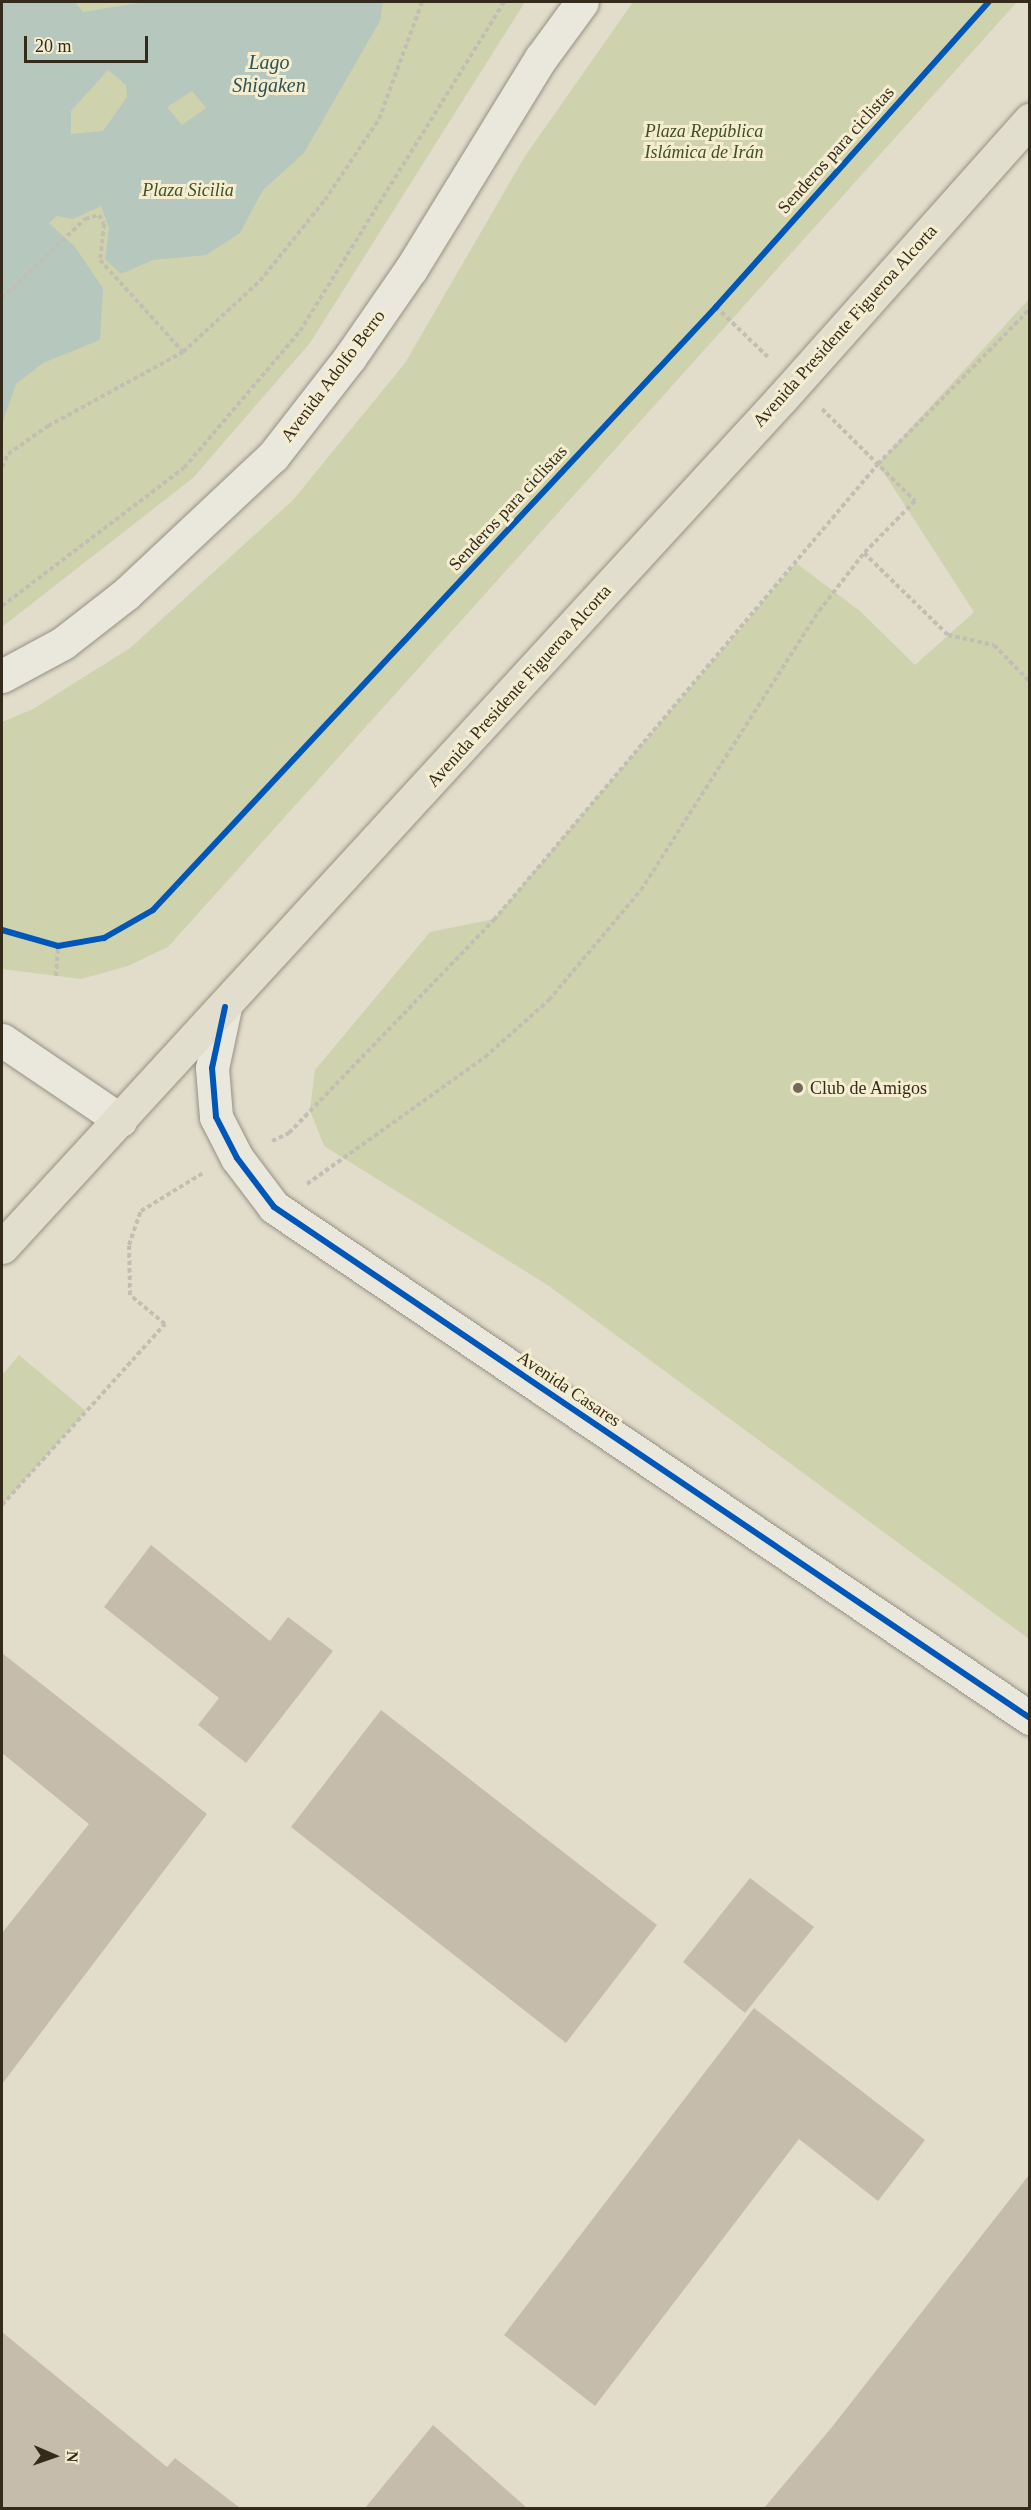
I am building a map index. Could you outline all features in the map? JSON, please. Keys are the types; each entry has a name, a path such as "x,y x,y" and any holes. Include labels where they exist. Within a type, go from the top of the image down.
{"main road":[{"name":"Avenida Presidente Figueroa Alcorta","path":"2,1247 225,1007 795,383 1029,120"}],"street":[{"name":"Avenida Adolfo Berro","path":"2,676 63,643 127,593 273,456 398,288 541,58 582,2"},
{"name":"Avenida Casares","path":"225,1007 212,1068 216,1117 237,1158 274,1207 1029,1718"},
{"path":"2,1040 120,1120"}],"path":[{"path":"2,467 8,454 48,426 183,352 260,281 325,200 379,119 422,2"},
{"path":"2,606 184,468 300,331 504,2"},
{"path":"2,298 85,219 99,215 104,224 100,260 183,352"},
{"path":"708,316 724,298"},
{"path":"274,1207 485,1057 549,1000 641,890 819,611 864,553 915,501 716,307"},
{"path":"2,1505 165,1324 130,1295 129,1245 141,1211 237,1158 289,1133 494,920 878,464 1029,309"},
{"path":"864,553 948,635 994,645 1029,682"},
{"path":"47,943 58,946 70,944"},
{"path":"56,976 58,946"}],"green space":[{"name":"Plaza Sicilia","path":"2,2 525,2 310,343 193,478 2,627"},
{"name":"Plaza República Islámica de Irán","path":"633,2 1017,2 168,947 128,966 81,979 2,969 2,722 33,709 130,648 293,500 405,363 525,156"},
{"name":"Club de Amigos","path":"1029,299 1029,1639 549,1286 324,1146 310,1110 315,1070 430,932 494,919 796,563 860,611 915,665 974,612 878,464"},
{"path":"19,1355 86,1411 2,1505 2,1375"}],"water":[{"name":"Lago Shigaken","path":"2,2 75,2 83,12 144,2 383,2 380,21 304,153 263,190 240,233 206,255 153,260 121,274 105,259 109,228 101,206 73,219 57,216 49,223 75,247 103,288 100,340 43,363 16,384 2,424","holes":["108,70 126,85 127,97 103,131 71,134 71,111","192,91 206,108 182,125 167,107"]}],"building":[{"path":"151,1545 270,1641 288,1617 333,1651 246,1763 198,1725 219,1698 104,1607"},
{"path":"2,1653 207,1814 2,2084 2,1933 89,1824 2,1753"},
{"path":"381,1710 657,1925 566,2043 291,1827"},
{"path":"750,1878 814,1927 745,2013 683,1962"},
{"path":"754,2008 925,2140 878,2201 799,2139 595,2406 504,2335"},
{"path":"1029,2175 1029,2508 764,2508 832,2427"},
{"path":"2,2332 167,2467 175,2458 240,2508 2,2508"},
{"path":"433,2425 527,2508 365,2508"}],"cycle path":[{"name":"Senderos para ciclistas","path":"2,930 58,946 104,938 153,910 716,307 989,2"},
{"path":"225,1007 212,1068 216,1117 237,1158 274,1207 1030,1718"}],"place":[{"name":"Club de Amigos","path":"798,1088"}]}
